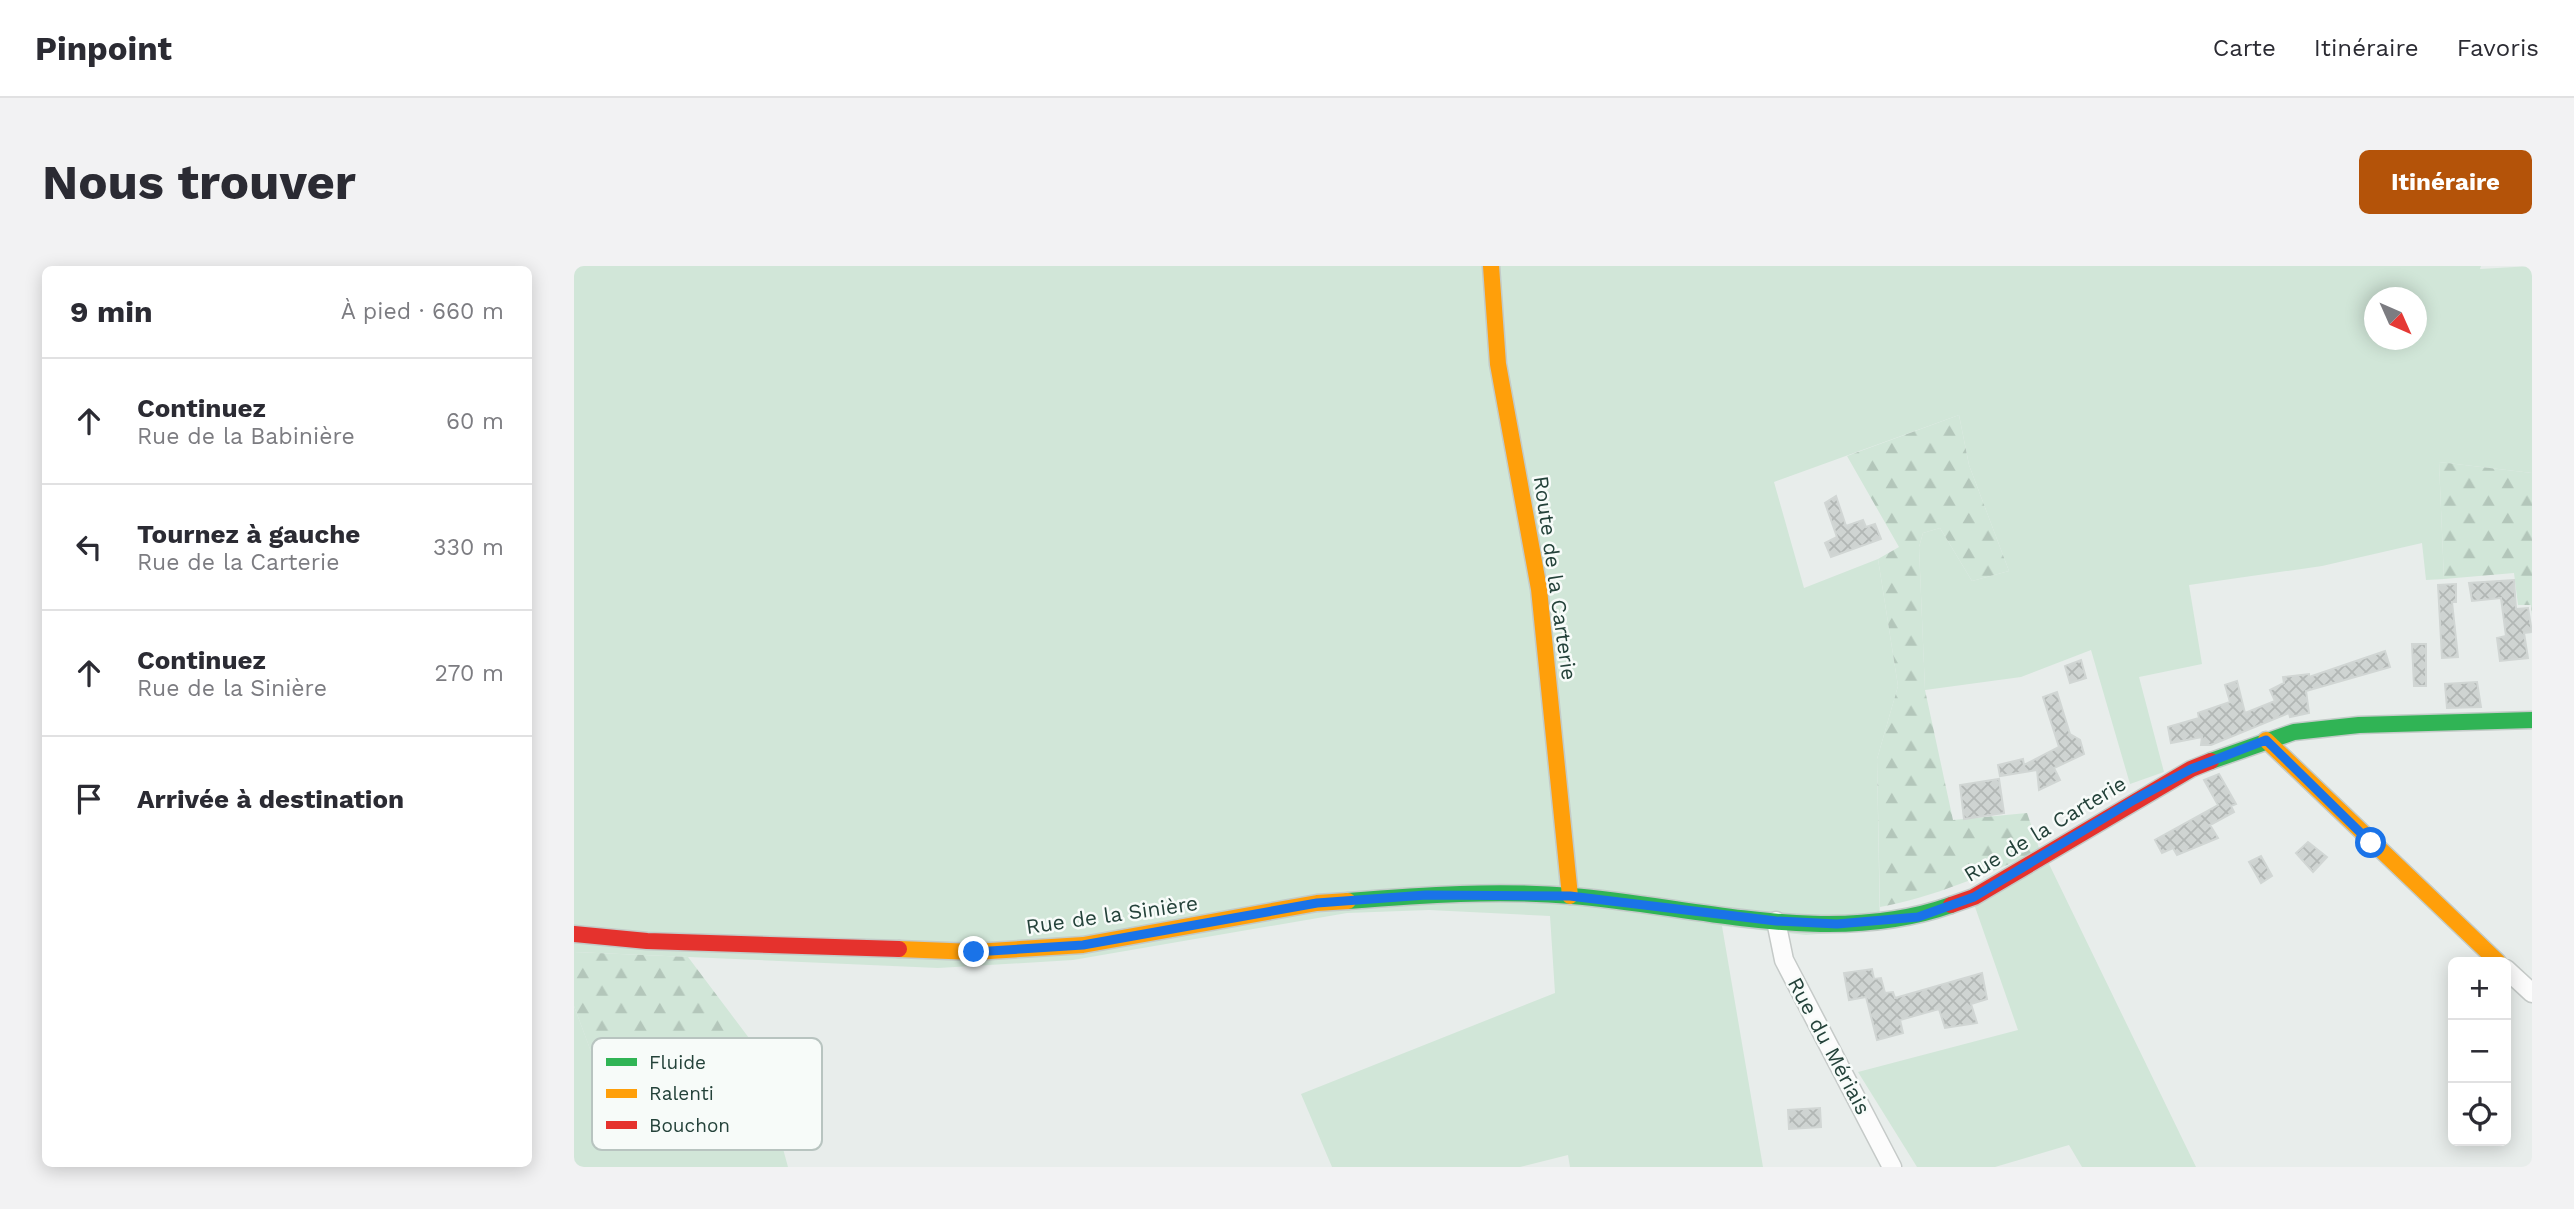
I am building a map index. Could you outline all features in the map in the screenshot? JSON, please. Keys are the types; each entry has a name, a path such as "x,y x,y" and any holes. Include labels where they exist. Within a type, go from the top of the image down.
{"street":[{"name":"Route de la Carterie","path":"1491,266 1498,364 1539,589 1570,896"},
{"name":"Rue de la Carterie","path":"1570,896 1776,921 1837,924 1918,917 1974,897 2134,800 2191,769 2266,740 2294,732 2359,725 2532,720"},
{"path":"2266,740 2493,957"},
{"name":"Rue de la Sinière","path":"574,934 647,941 974,952 1083,945 1317,903 1426,895 1570,896"},
{"name":"Rue du Mériais","path":"1776,921 1784,960 1892,1167"},
{"path":"2511,974 2532,993"}],"green space":[{"path":"574,266 2481,266 2480,269 2532,266 2532,473 2439,462 2444,579 2426,580 2422,543 2322,566 2189,585 2202,664 2139,677 2164,772 2130,784 2091,650 2021,677 1925,690 1919,547 1923,533 1940,528 1972,581 2009,571 1969,465 1959,415 1774,482 1804,588 1878,559 1898,686 1877,759 1880,929 1806,935 1722,926 1763,1167 1570,1167 1568,1155 1520,1167 1332,1167 1301,1094 1555,993 1550,916 1429,910 1347,913 1073,960 938,968 574,952"},
{"path":"1959,415 1969,465 2009,571 1972,581 1940,528 1923,533 1919,547 1925,690 1953,820 2027,813 2040,851 1942,891 1880,907 1877,759 1898,686 1878,559 1899,547 1847,456"},
{"path":"2439,462 2532,473 2532,615 2531,605 2518,605 2514,573 2444,579"},
{"path":"2049,864 2196,1167 2082,1167 2069,1145 1995,1167 1917,1167 1858,1072 2018,1030 1974,904"},
{"path":"574,952 688,957 749,1038 592,1038 592,1054 574,1006"},
{"path":"574,1006 592,1054 592,1150 783,1150 788,1167 574,1167"}],"building":[{"path":"1836,496 1846,526 1863,520 1866,527 1875,524 1881,539 1831,557 1825,543 1837,537 1825,503"},
{"path":"2514,580 2516,609 2528,608 2532,632 2524,633 2528,658 2500,661 2497,638 2506,636 2501,598 2472,601 2469,583"},
{"path":"2456,584 2456,602 2452,602 2458,657 2442,658 2438,585"},
{"path":"2412,644 2426,644 2426,686 2414,686"},
{"path":"2385,651 2390,667 2306,691 2309,713 2290,717 2289,713 2211,745 2201,745 2202,737 2171,743 2168,727 2199,718 2198,713 2230,702 2225,685 2237,681 2245,713 2275,701 2270,690 2284,683 2283,677 2309,674 2309,677"},
{"path":"2081,660 2086,678 2070,683 2065,666"},
{"path":"2477,682 2481,707 2447,708 2445,684"},
{"path":"2057,692 2070,734 2080,740 2084,754 2054,768 2060,780 2039,790 2037,770 2000,776 1998,765 2023,759 2024,765 2059,747 2043,697"},
{"path":"2219,774 2236,804 2231,806 2234,812 2210,825 2218,838 2177,855 2173,848 2162,853 2155,840 2218,805 2204,780"},
{"path":"1999,779 2004,813 1964,819 1960,785"},
{"path":"2308,842 2327,857 2313,872 2296,853"},
{"path":"2261,856 2272,876 2261,883 2249,862"},
{"path":"1872,969 1874,979 1881,978 1885,993 1893,992 1895,998 1982,973 1987,999 1971,1004 1977,1023 1945,1028 1939,1009 1900,1020 1903,1033 1877,1040 1866,997 1849,1000 1844,973"},
{"path":"1820,1108 1821,1127 1789,1129 1788,1110"}],"traffic: fast":[{"path":"2211,761 2294,732 2359,725 2532,720"},
{"path":"1348,901 1460,894 1544,894 1810,924 1858,923 1905,917 1951,905"}],"traffic: slow":[{"path":"1491,266 1498,364 1539,589 1570,896"},
{"path":"2266,740 2493,957"},
{"path":"899,949 974,952 1083,945 1317,903 1348,901"}],"traffic: jam":[{"path":"1951,905 1974,897 2191,769 2211,761"},
{"path":"574,934 647,941 899,949"}],"route":[{"path":"974,952 1083,945 1317,903 1426,895 1570,896 1776,921 1837,924 1918,917 1974,897 2134,800 2191,769 2229,752 2266,740 2371,843"}]}
